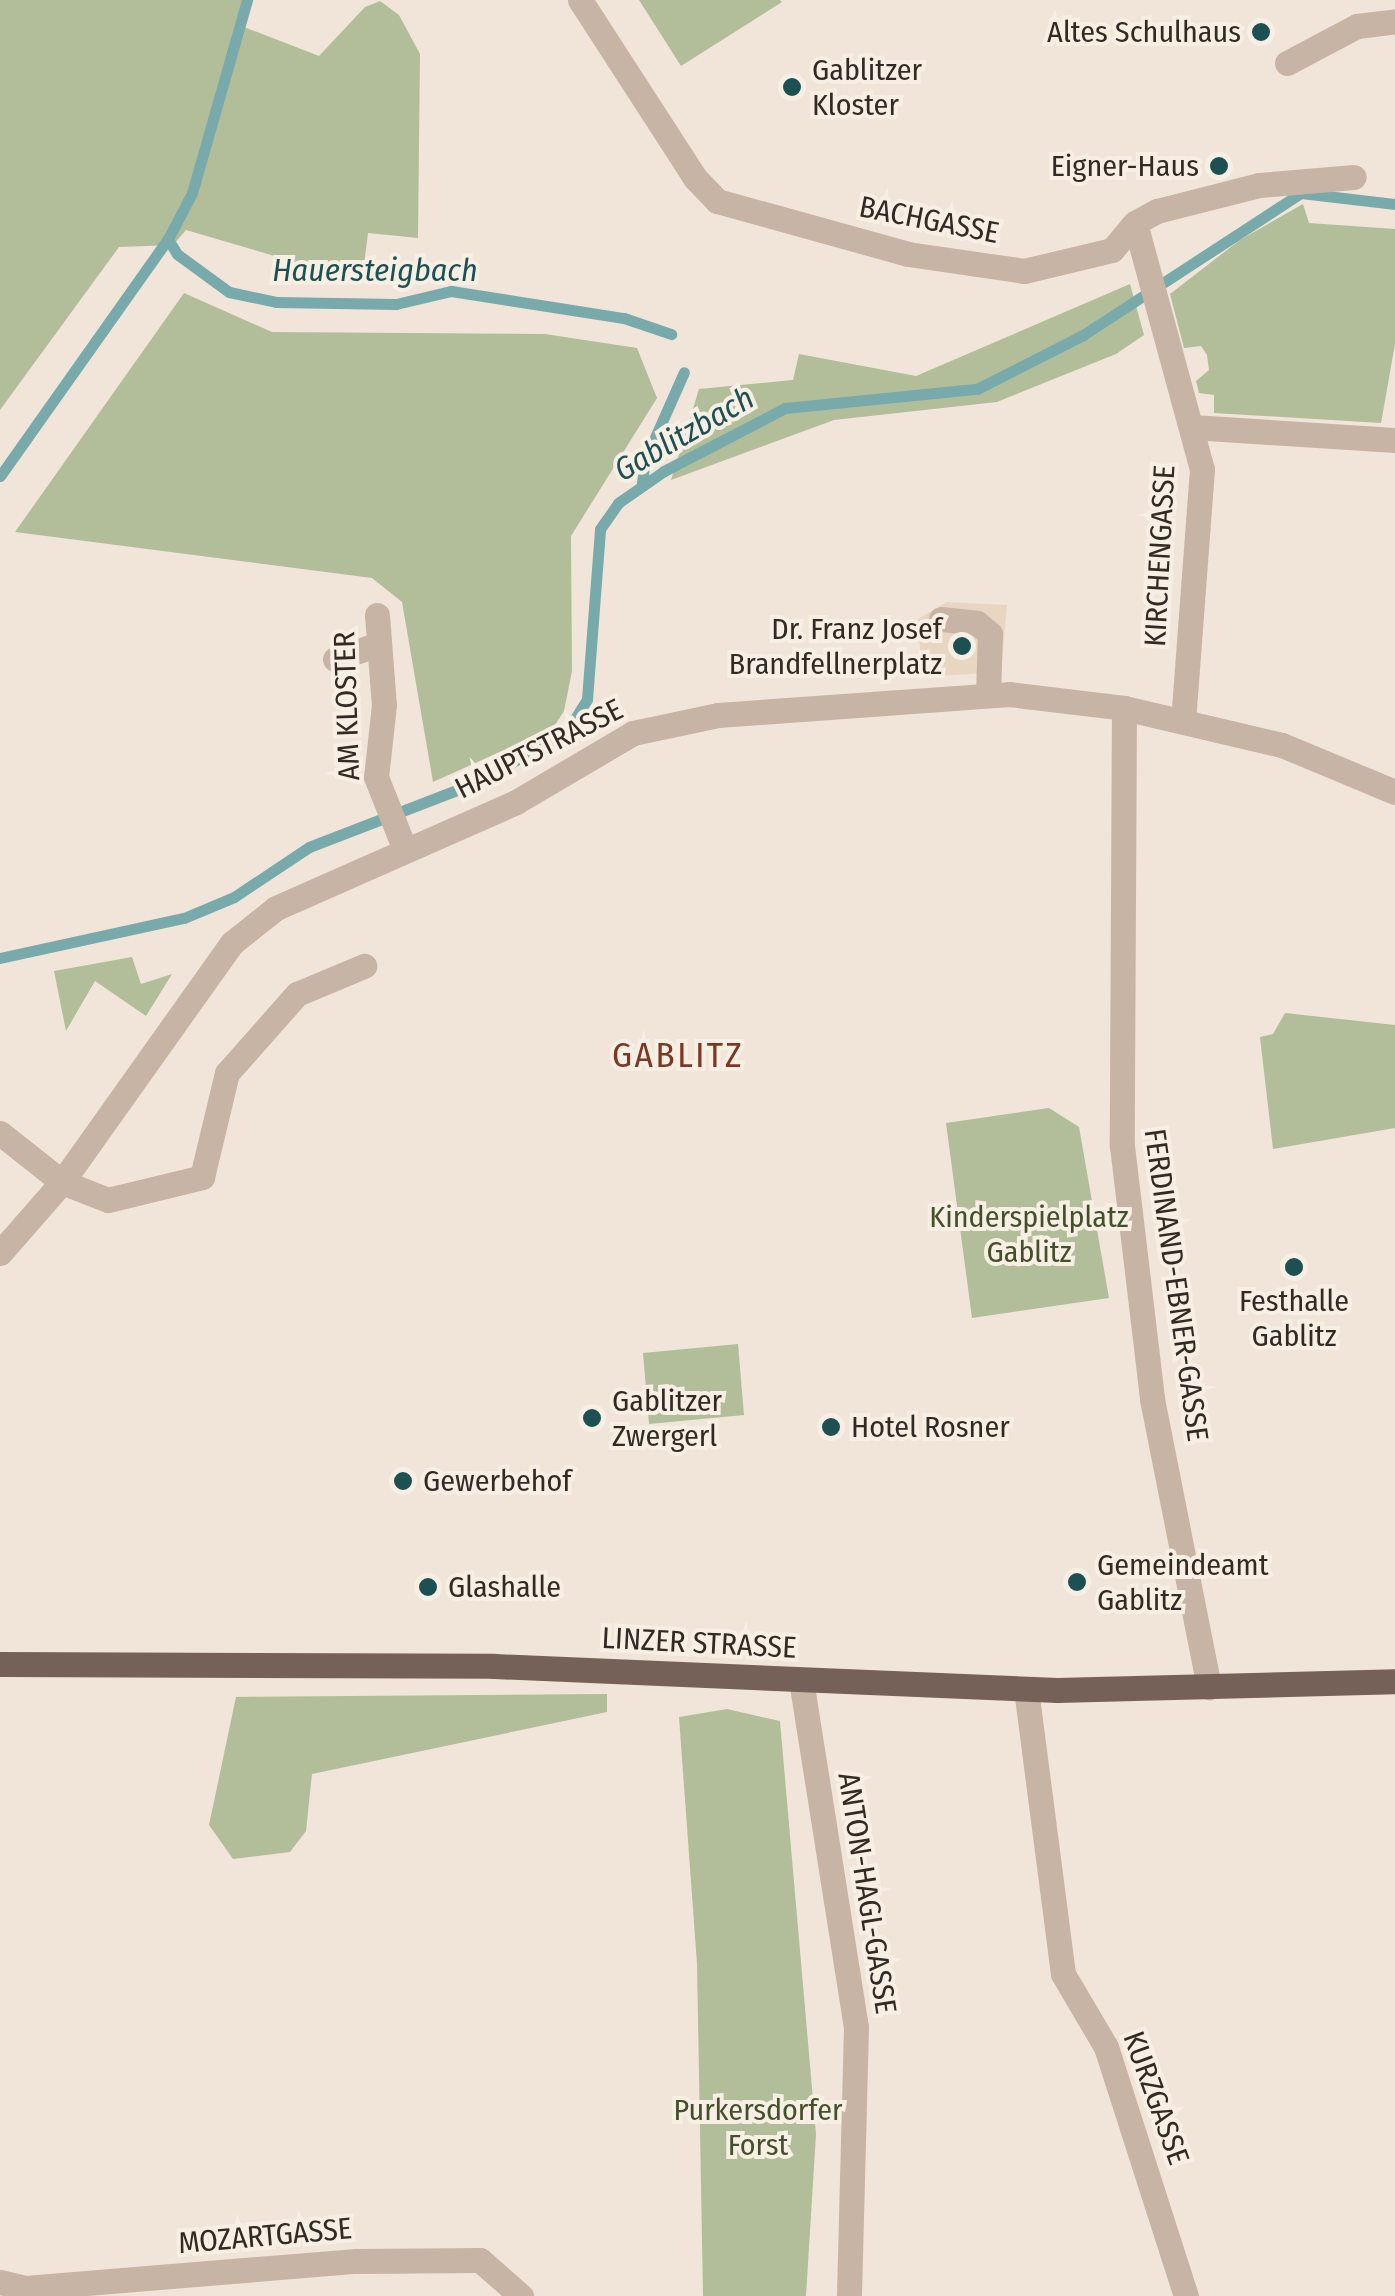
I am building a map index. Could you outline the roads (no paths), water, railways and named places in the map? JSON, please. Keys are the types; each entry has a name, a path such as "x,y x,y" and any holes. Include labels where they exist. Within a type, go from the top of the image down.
{"main road":[{"name":"LINZER STRASSE","path":"0,1664 494,1666 1026,1690 1395,1681"}],"street":[{"name":"BACHGASSE","path":"580,0 694,178 717,201 908,254 1024,271 1112,250 1138,236 1157,211 1259,185 1354,177"},
{"path":"1287,63 1357,26 1395,20"},
{"name":"KIRCHENGASSE","path":"1138,236 1202,469 1183,720"},
{"path":"1192,427 1395,440"},
{"name":"AM KLOSTER","path":"378,614 384,704 376,777 401,841"},
{"path":"940,618 977,623 990,634 988,694"},
{"path":"334,659 380,644"},
{"name":"HAUPTSTRASSE","path":"0,1253 62,1182 232,943 276,908 401,841 516,802 655,727 718,715 988,694 1124,708 1183,720 1282,745 1395,792"},
{"name":"FERDINAND-EBNER-GASSE","path":"1124,708 1126,936 1119,1093 1152,1399 1209,1687"},
{"path":"0,1134 62,1182 108,1200 202,1177 227,1073 296,994 364,966"},
{"name":"ANTON-HAGL-GASSE","path":"801,1680 856,2027 849,2296"},
{"name":"KURZGASSE","path":"1026,1690 1063,1974 1106,2047 1186,2296"},
{"name":"MOZARTGASSE","path":"0,2282 26,2288 371,2260 480,2260 521,2296"}],"waterway":[{"name":"Hauersteigbach","path":"247,0 192,193 168,239 177,254 229,292 276,302 396,304 451,291 624,318 671,334"},
{"name":"Gablitzbach","path":"0,958 184,918 234,897 309,847 472,784 566,733 587,699 600,529 618,503 664,471 785,408 977,389 1083,335 1301,193 1395,204"},
{"path":"0,476 168,239"},
{"name":"Hauersteigbach","path":"642,483 645,460 684,372"}],"place":[{"name":"Altes Schulhaus","path":"1261,32"},
{"name":"Gablitzer Kloster","path":"792,87"},
{"name":"Eigner-Haus","path":"1219,166"},
{"name":"Dr. Franz Josef Brandfellnerplatz","path":"962,646"},
{"name":"Festhalle Gablitz","path":"1294,1267"},
{"name":"Gablitzer Zwergerl","path":"592,1418"},
{"name":"Hotel Rosner","path":"831,1427"},
{"name":"Gewerbehof","path":"403,1481"},
{"name":"Gemeindeamt Gablitz","path":"1077,1582"},
{"name":"Glashalle","path":"428,1587"}],"district":[{"name":"GABLITZ","path":"678,1055"}],"park label":[{"name":"Kinderspielplatz Gablitz","path":"1029,1234"},
{"name":"Purkersdorfer Forst","path":"758,2127"}]}
